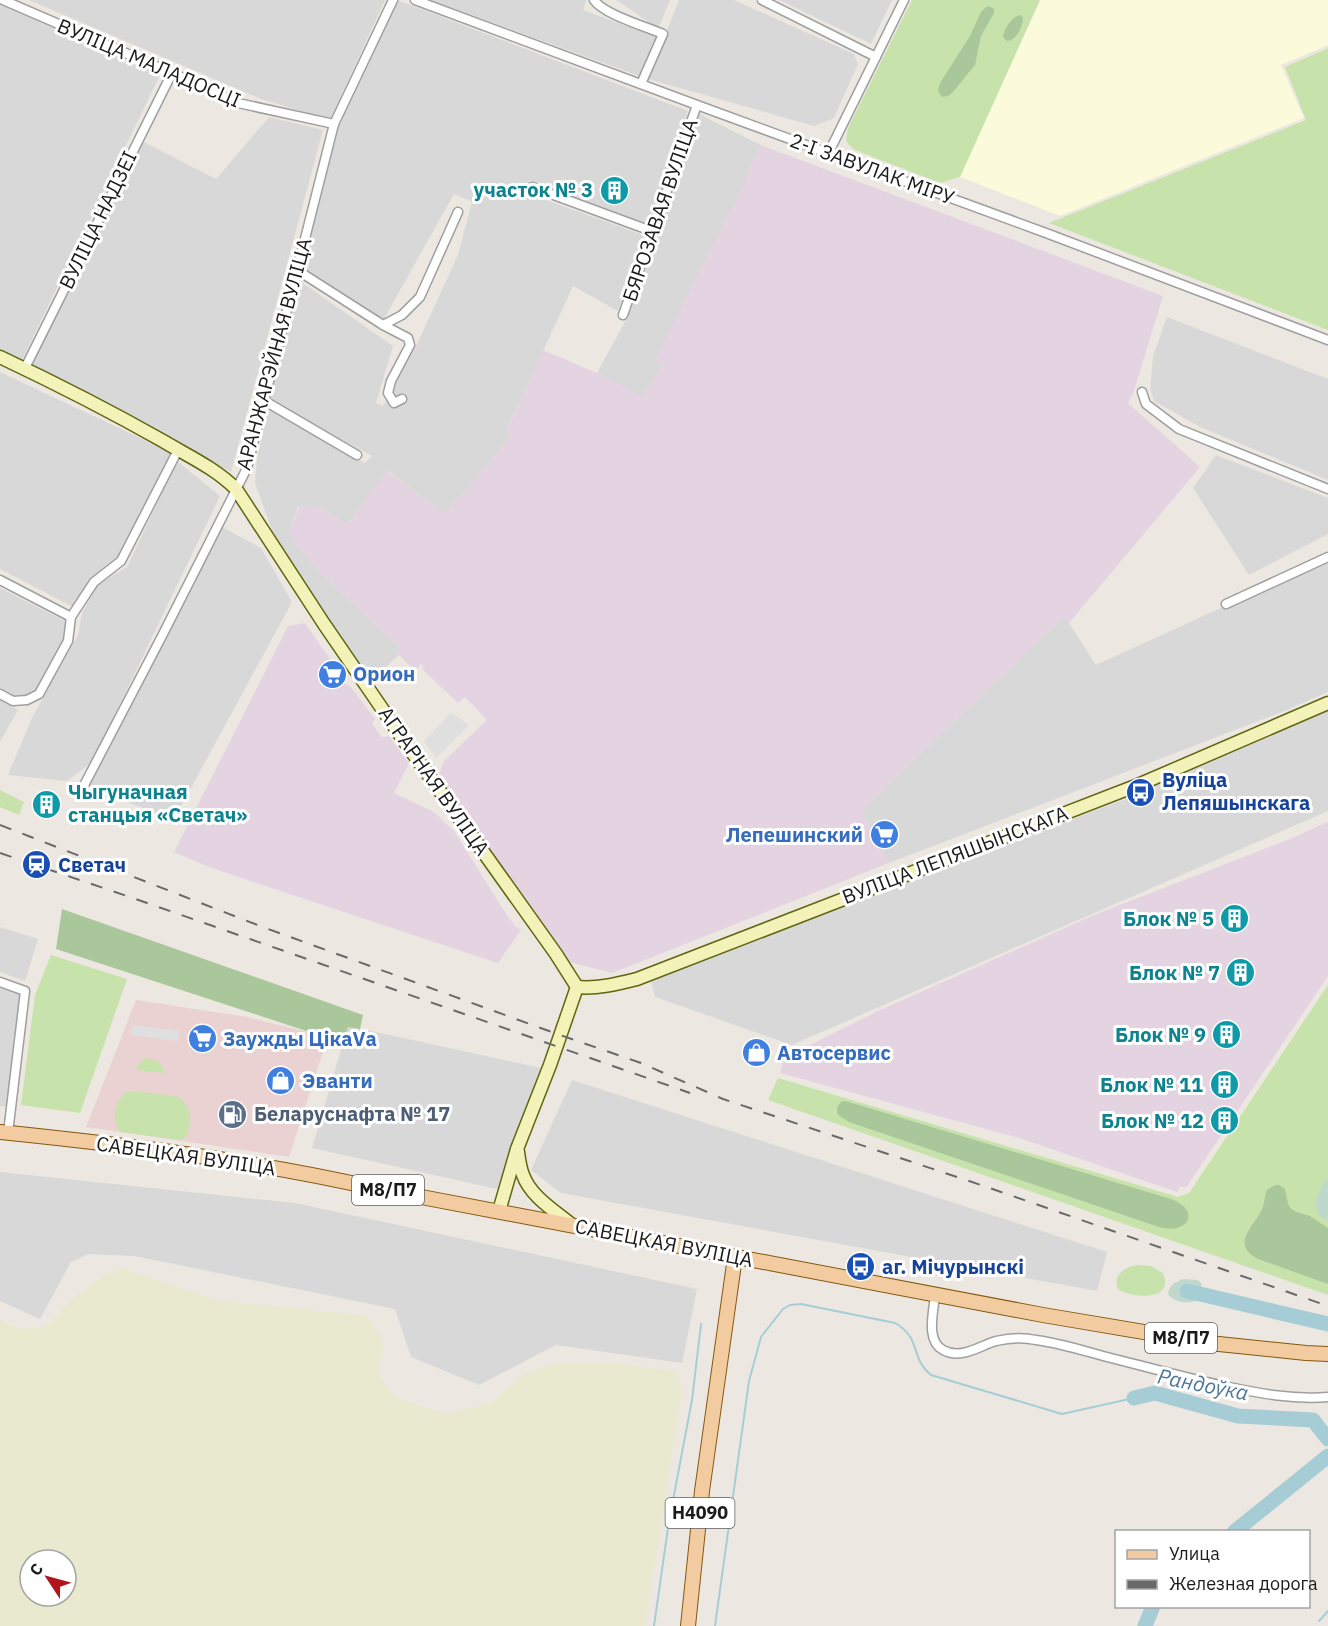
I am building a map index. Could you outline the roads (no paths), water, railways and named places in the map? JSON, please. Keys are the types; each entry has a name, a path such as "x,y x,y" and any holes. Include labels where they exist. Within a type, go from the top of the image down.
{"main road":[{"name":"САВЕЦКАЯ ВУЛІЦА","path":"4,1133 210,1157 278,1168 1043,1315 1220,1344 1306,1353 1328,1353"},
{"name":"Н4090","path":"688,1626 702,1491 735,1257"}],"street":[{"name":"ВУЛІЦА МАЛАДОСЦІ","path":"3,0 237,103 334,124"},
{"name":"АРАНЖАРЭЙНАЯ ВУЛІЦА","path":"80,793 162,636 249,460 334,124 393,0"},
{"name":"2-І ЗАВУЛАК МІРУ","path":"415,0 829,152 1328,340"},
{"path":"594,0 598,6 608,11 663,34 641,84"},
{"path":"762,0 876,57"},
{"path":"829,152 904,0"},
{"name":"ВУЛІЦА НАДЗЕІ","path":"25,368 172,73"},
{"name":"БЯРОЗАВАЯ ВУЛІЦА","path":"623,315 654,232 696,105"},
{"path":"532,187 654,232"},
{"path":"383,325 402,315 420,297 458,212"},
{"path":"297,270 383,325 408,338 410,345 391,381 388,393 394,403 402,399"},
{"name":"АГРАРНАЯ ВУЛІЦА","path":"0,357 126,420 211,468 236,489 341,648 577,987"},
{"path":"1142,392 1146,404 1179,429 1328,489"},
{"path":"263,400 357,455"},
{"path":"0,694 13,701 27,700 39,694 69,641 71,616 94,582 121,561 178,450"},
{"path":"1226,604 1328,557"},
{"path":"0,580 71,616"},
{"name":"ВУЛІЦА ЛЕПЯШЫНСКАГА","path":"577,987 590,989 637,979 1138,784 1328,703"},
{"path":"0,982 25,991 4,1133"},
{"path":"499,1210 517,1149 577,987"},
{"path":"517,1149 522,1173 528,1187 539,1199 572,1225"},
{"path":"935,1294 932,1330 938,1345 951,1353 970,1352 994,1342 1013,1338 1035,1339 1197,1380 1267,1395 1302,1398 1328,1397"}],"waterway":[{"name":"Рандоўка","path":"1187,1291 1328,1324"},
{"path":"715,1626 749,1381 761,1337 783,1309 790,1305 801,1304 895,1323 909,1335 920,1362 931,1375 1062,1414 1134,1398"},
{"path":"670,1516 692,1400 701,1324"},
{"name":"Рандоўка","path":"1134,1398 1155,1393 1238,1416 1313,1420 1328,1439"},
{"name":"Рандоўка","path":"1236,1530 1328,1456"},
{"path":"654,1626 668,1528"},
{"name":"Рандоўка","path":"1145,1626 1152,1608"},
{"path":"1319,1621 1328,1611"}],"railway":[{"path":"0,825 260,926 641,1063 723,1099 981,1185 1328,1306"},
{"path":"0,853 690,1093"}],"place":[{"name":"участок № 3","path":"614,190"},
{"name":"Орион","path":"332,674"},
{"name":"Вуліца Лепяшынскага","path":"1141,792"},
{"name":"Чыгуначная станцыя «Светач»","path":"47,804"},
{"name":"Лепешинский","path":"884,835"},
{"name":"Светач","path":"37,865"},
{"name":"Блок № 5","path":"1235,919"},
{"name":"Блок № 7","path":"1241,973"},
{"name":"Блок № 9","path":"1227,1035"},
{"name":"Заужды ЦікаVа","path":"202,1039"},
{"name":"Автосервис","path":"756,1053"},
{"name":"Эванти","path":"281,1081"},
{"name":"Блок № 11","path":"1224,1085"},
{"name":"Беларуснафта № 17","path":"233,1114"},
{"name":"Блок № 12","path":"1225,1121"},
{"name":"аг. Мічурынскі","path":"861,1267"}]}
